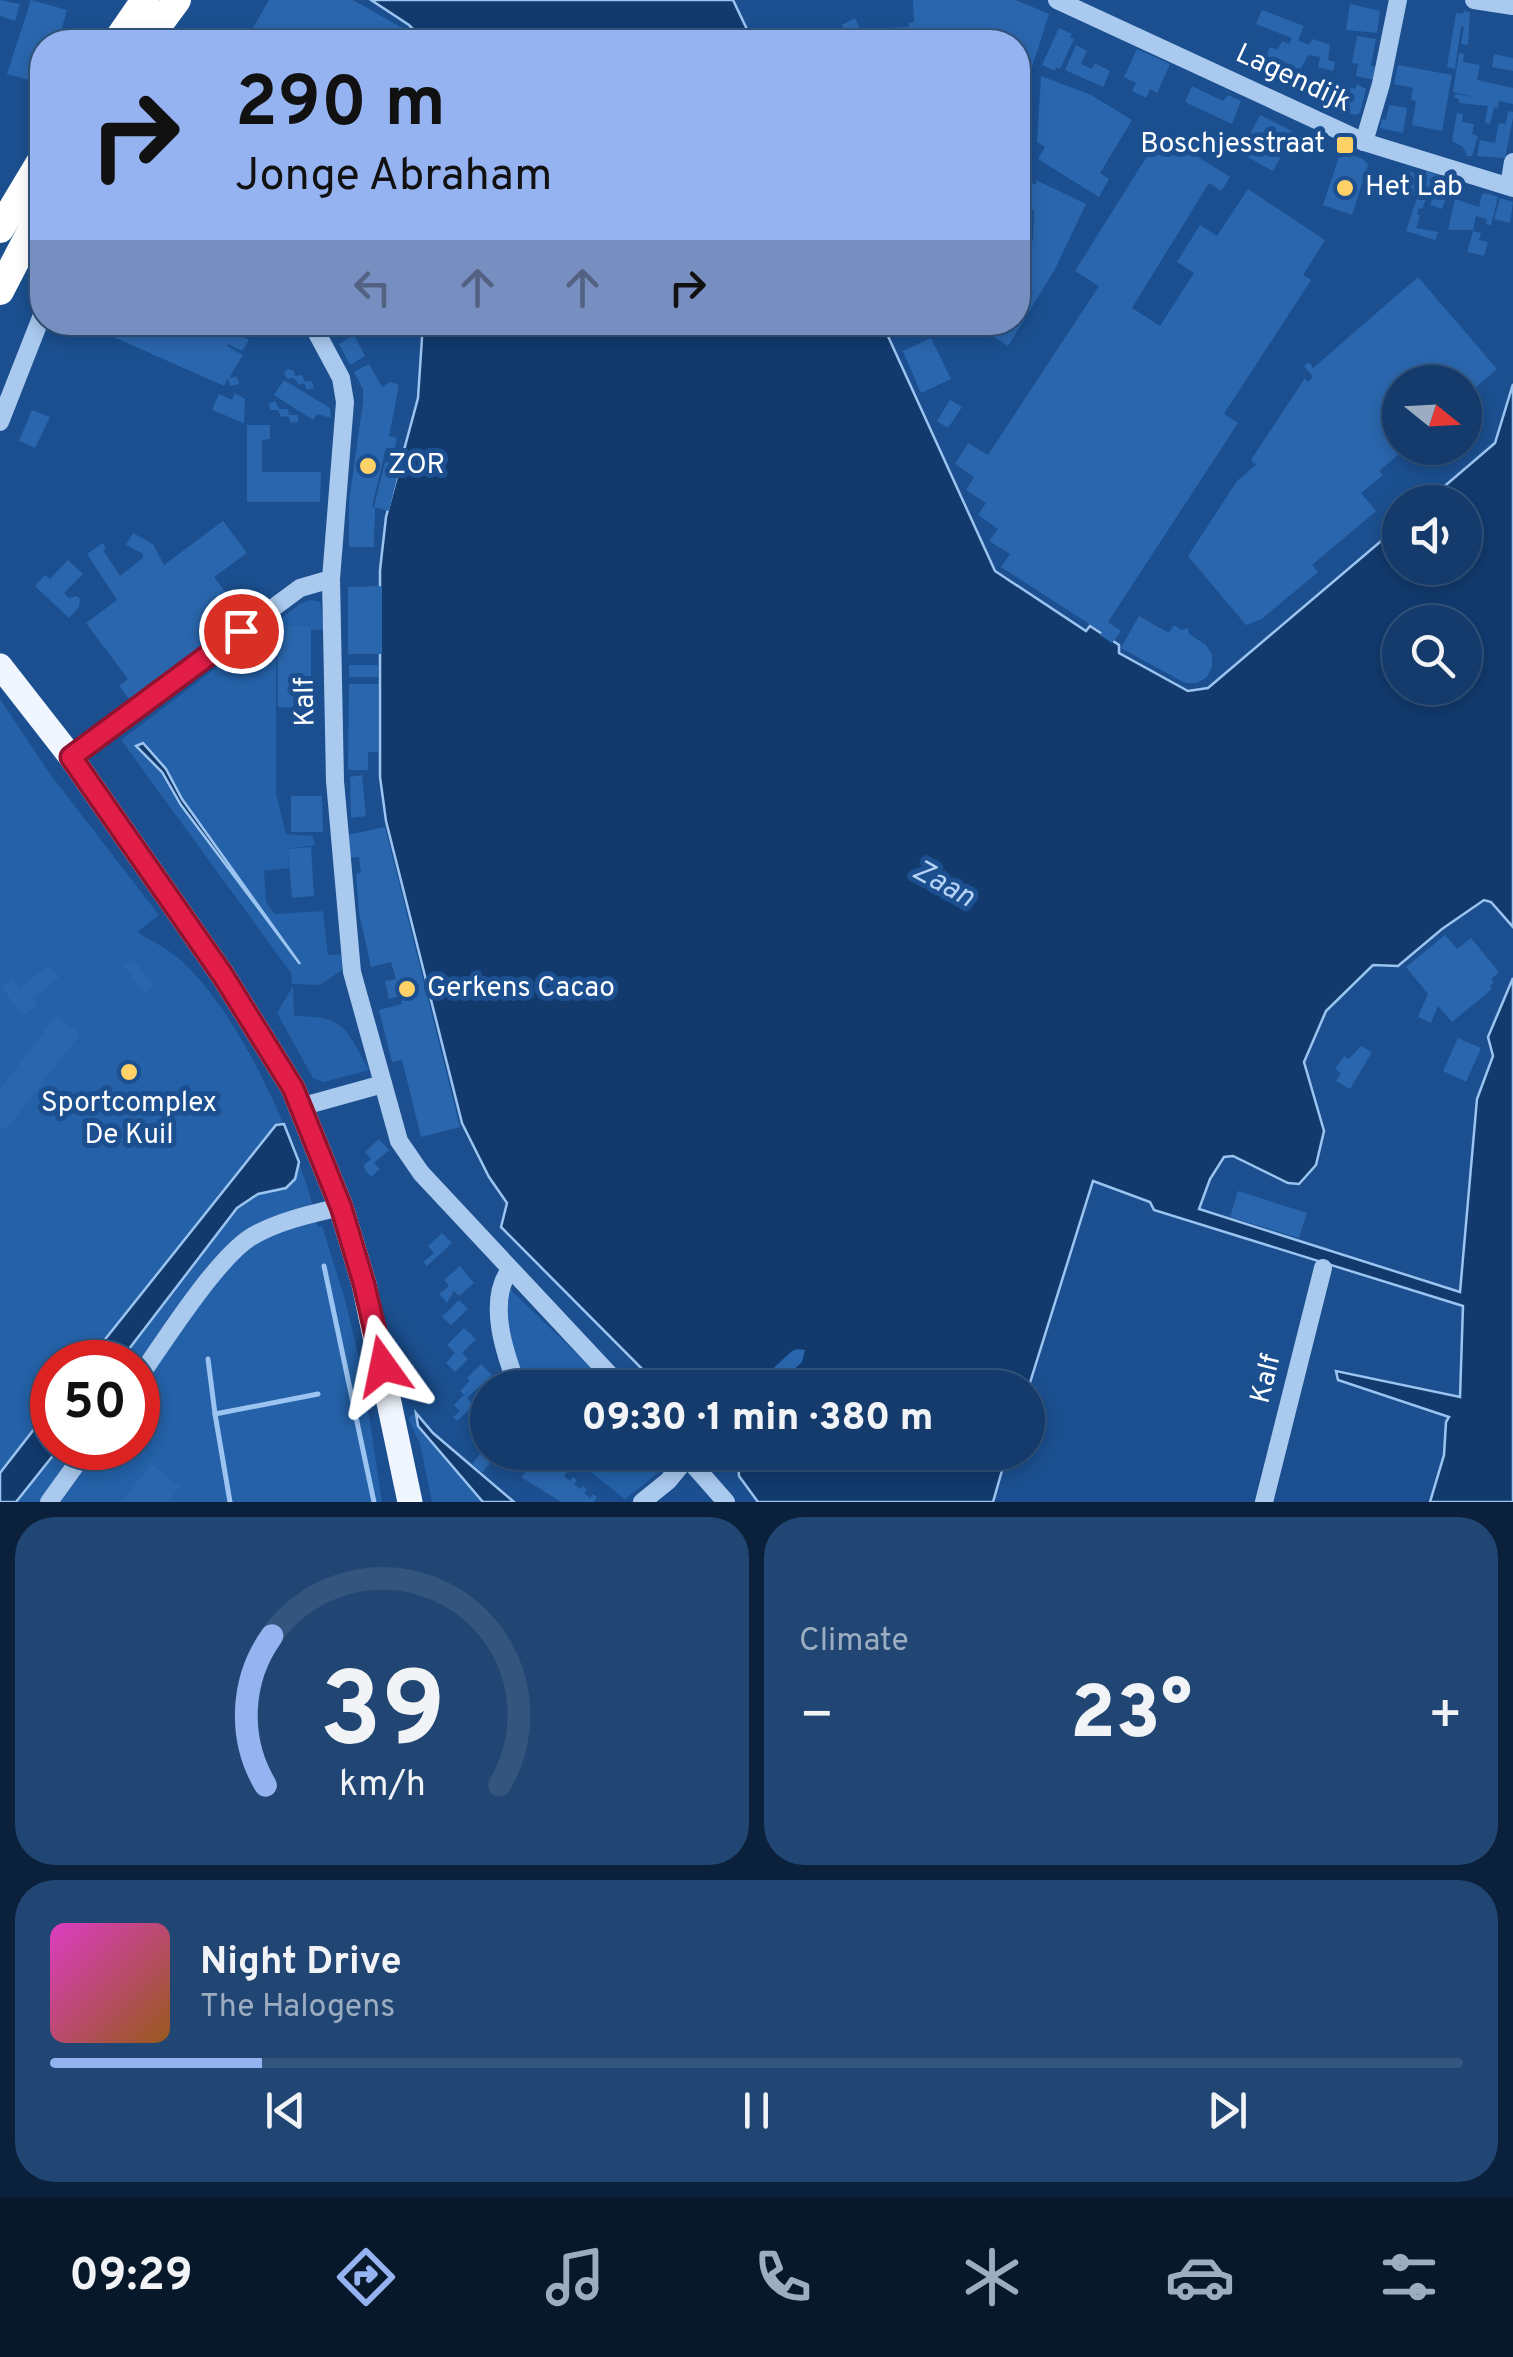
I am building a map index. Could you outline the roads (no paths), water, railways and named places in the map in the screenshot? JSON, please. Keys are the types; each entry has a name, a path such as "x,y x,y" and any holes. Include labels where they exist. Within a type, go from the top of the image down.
{"highway":[{"path":"124,30 145,0"},
{"path":"155,30 177,0"},
{"path":"0,229 30,179"},
{"path":"0,291 30,233"}],"main road":[{"path":"0,666 71,757 222,974 293,1088 341,1207 374,1327 410,1502"}],"street":[{"name":"Lagendijk","path":"1057,0 1364,142 1511,187"},
{"path":"1364,142 1381,84 1398,0"},
{"path":"1474,0 1513,6"},
{"path":"1511,187 1513,162"},
{"path":"0,422 34,335"},
{"name":"Kalf","path":"318,335 340,378 345,402 331,580 334,781 340,866 352,972 383,1084 399,1141 421,1173 605,1370"},
{"path":"71,757 300,588 331,580"},
{"path":"300,1108 383,1084"},
{"path":"160,1349 222,1264 249,1238 280,1223 341,1207"},
{"name":"Kalf","path":"1264,1502 1323,1268"},
{"path":"510,1271 503,1280 502,1344 511,1370"},
{"path":"49,1502 72,1470"},
{"path":"642,1502 675,1470"},
{"path":"698,1470 726,1502"}],"water":[{"path":"371,0 733,0 747,30 414,30"},
{"name":"Zaan","path":"422,335 887,335 995,571 1086,631 1090,626 1119,645 1119,653 1188,691 1208,688 1382,540 1382,585 1482,585 1482,485 1446,485 1469,465 1482,465 1482,454 1495,443 1513,384 1513,927 1491,902 1484,900 1398,966 1373,965 1326,1011 1304,1062 1324,1131 1316,1165 1299,1184 1288,1183 1233,1156 1224,1157 1210,1179 1199,1209 1460,1292 1477,1099 1493,1056 1488,1037 1513,978 1513,1502 1430,1502 1444,1455 1449,1417 1338,1380 1336,1371 1460,1397 1463,1306 1154,1210 1150,1202 1093,1181 1034,1370 643,1370 501,1227 507,1203 462,1123 386,821 380,777 380,570 386,517 418,398"},
{"path":"143,743 166,769 182,799 300,964 181,805 162,772 136,746"},
{"path":"284,1124 299,1162 295,1179 286,1188 258,1194 237,1208 136,1340 105,1340 276,1125"},
{"path":"416,1413 470,1465 470,1470 476,1470 514,1502 483,1502 418,1426"},
{"path":"30,1434 30,1470 41,1470 16,1502 0,1502 0,1473"},
{"path":"739,1470 1002,1470 993,1502 758,1502"}],"waterway":[{"path":"324,1266 374,1502"},
{"path":"208,1359 215,1414 318,1394"},
{"path":"215,1414 230,1502"}],"place":[{"name":"Boschjesstraat","path":"1345,145"},
{"name":"Het Lab","path":"1345,188"},
{"name":"ZOR","path":"368,466"},
{"name":"Gerkens Cacao","path":"407,989"},
{"name":"Sportcomplex De Kuil","path":"129,1072"}]}
